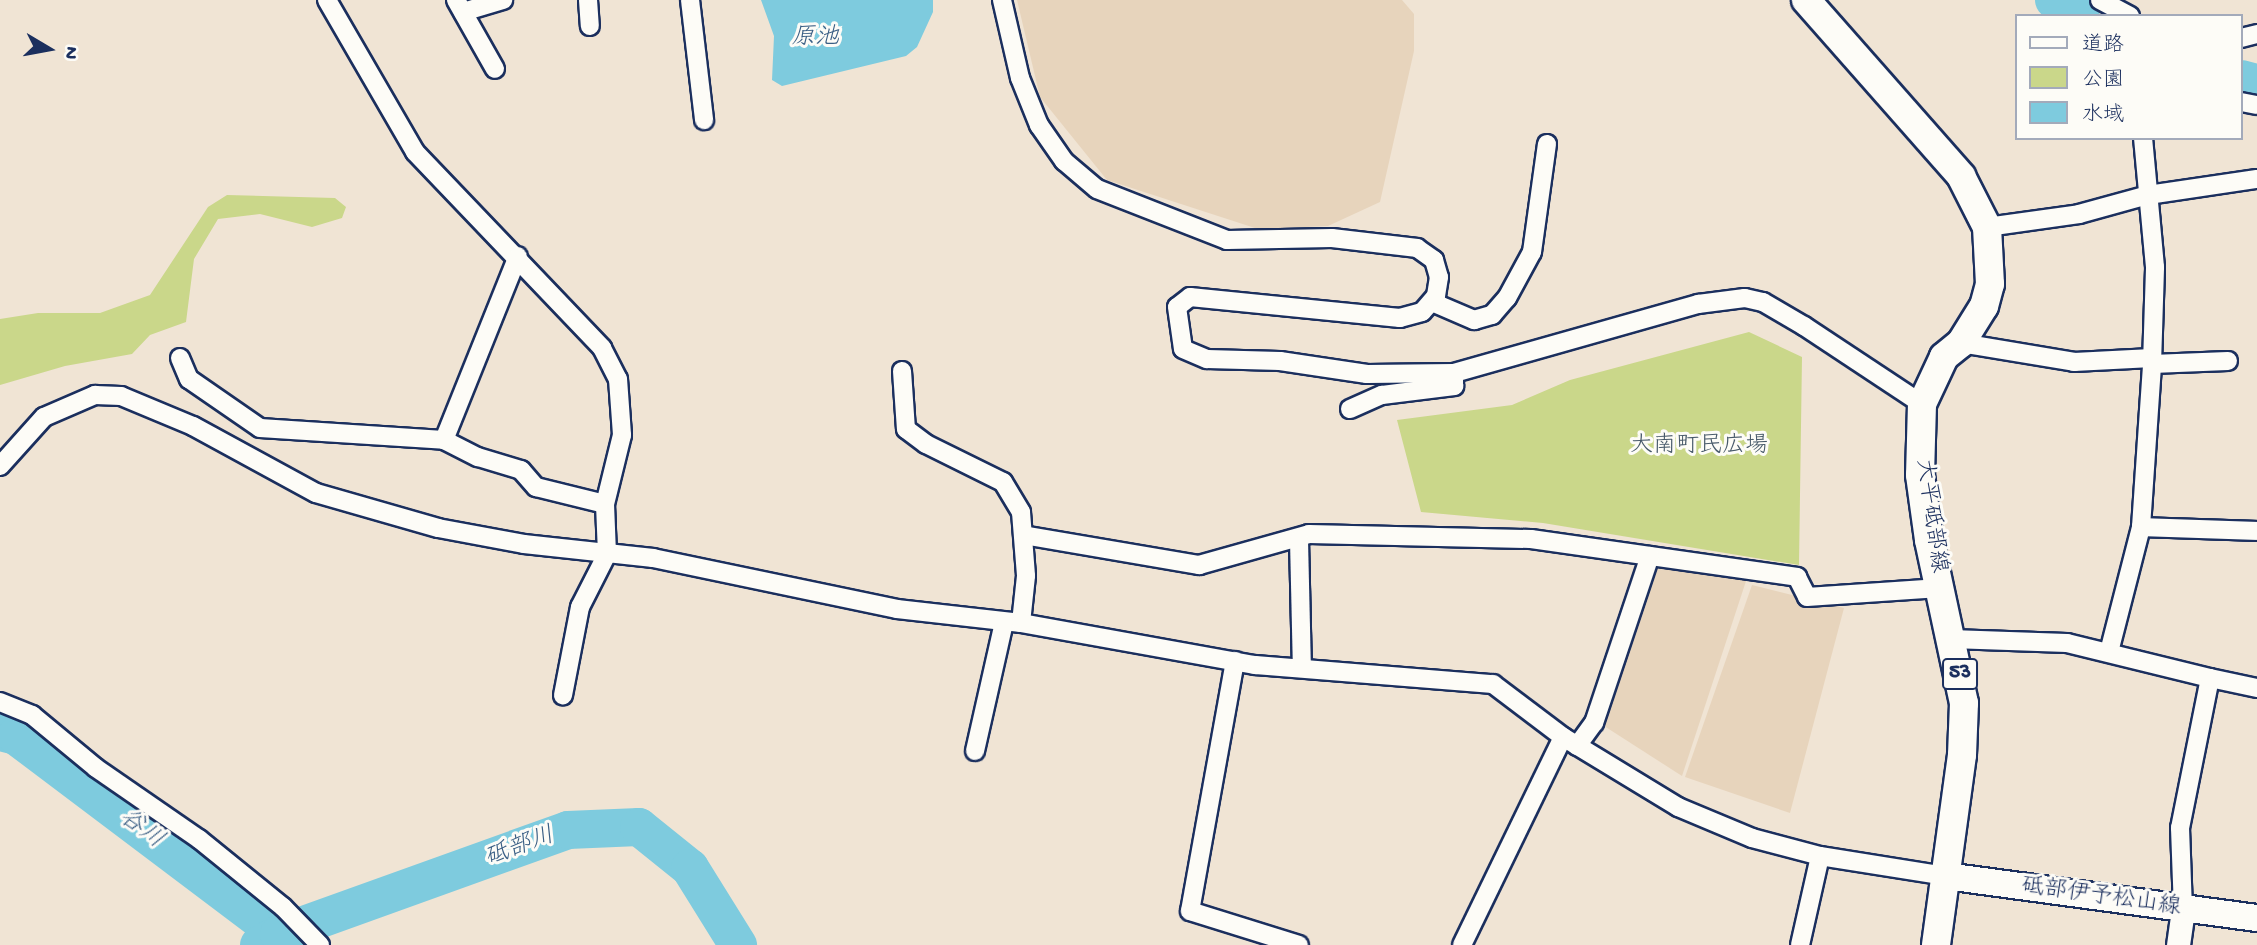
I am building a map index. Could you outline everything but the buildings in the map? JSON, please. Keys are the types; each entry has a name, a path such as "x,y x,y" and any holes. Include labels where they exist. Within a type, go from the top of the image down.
{"main road":[{"name":"大平砥部線","path":"1806,0 1961,176 1987,227 1990,284 1984,306 1961,342 1944,357 1922,404 1920,475 1964,703 1936,945"},
{"name":"砥部伊予松山線","path":"1946,876 2257,918"}],"street":[{"path":"327,0 415,152 518,256 601,348 618,379 622,435 605,504 607,554 580,607 563,695"},
{"path":"495,69 460,6 503,0"},
{"path":"588,0 590,26"},
{"path":"690,0 704,120"},
{"path":"1002,0 1030,104 1078,176 1097,189 1227,240 1332,237 1417,248 1434,260 1439,277 1432,302 1422,312 1401,317 1190,297 1177,307 1178,331 1183,349 1207,359 1280,360 1367,374 1454,373 1698,304 1745,298 1763,302 1794,320 1922,404"},
{"path":"2101,0 2126,14"},
{"path":"2109,652 2141,527 2155,267 2143,140"},
{"path":"1432,302 1474,320 1492,315 1507,298 1532,251 1547,144"},
{"path":"1987,227 2078,214 2148,195 2257,178"},
{"path":"444,440 518,256"},
{"path":"1961,342 2074,362 2228,362"},
{"path":"180,358 189,379 260,428 444,440 478,457 521,470 536,487 605,504"},
{"path":"902,371 906,429 926,444 1003,482 1021,512 1026,576 975,751"},
{"path":"1350,409 1382,395 1454,386 1454,373"},
{"path":"0,466 44,416 95,395 121,396 193,426 316,493 438,528 607,554 653,558 897,609 1012,623 1235,661 1493,684 1570,742 1678,807 1752,838 1820,856 1946,876"},
{"path":"2141,527 2257,531"},
{"path":"1023,535 1199,565 1265,545 1299,540 1309,534 1531,539 1797,577 1807,597 1940,588"},
{"path":"1299,540 1302,668"},
{"path":"1462,945 1570,742 1594,723 1650,556"},
{"path":"1951,639 2067,643 2257,688"},
{"path":"1235,661 1190,911 1268,940 1299,945"},
{"path":"2178,945 2183,909 2180,828 2210,678"},
{"path":"0,702 32,715 96,768 199,839 286,911 320,945"},
{"path":"1800,945 1820,856"}],"shaded area":[{"path":"1017,0 1402,0 1414,14 1414,51 1380,202 1328,226 1258,229 1107,180 1040,97"},
{"path":"1655,562 1748,575 1682,776 1601,724"},
{"path":"1752,585 1844,608 1790,813 1685,777"}],"green space":[{"path":"227,195 335,198 346,207 342,218 312,227 260,214 218,219 194,259 186,322 150,335 132,354 65,366 0,385 0,319 38,313 100,313 150,295 208,207"},
{"name":"大南町民広場","path":"1749,332 1802,357 1799,565 1543,523 1421,512 1397,420 1512,405 1570,380"}],"water":[{"name":"原池","path":"761,0 933,0 933,12 917,47 906,56 782,86 772,80 774,36"}],"waterway":[{"path":"2054,0 2078,14"},
{"path":"2243,80 2257,83"},
{"name":"谷川","path":"0,732 16,736 279,934"},
{"name":"砥部川","path":"259,945 279,934 568,830 639,827 690,868 738,945"}]}
